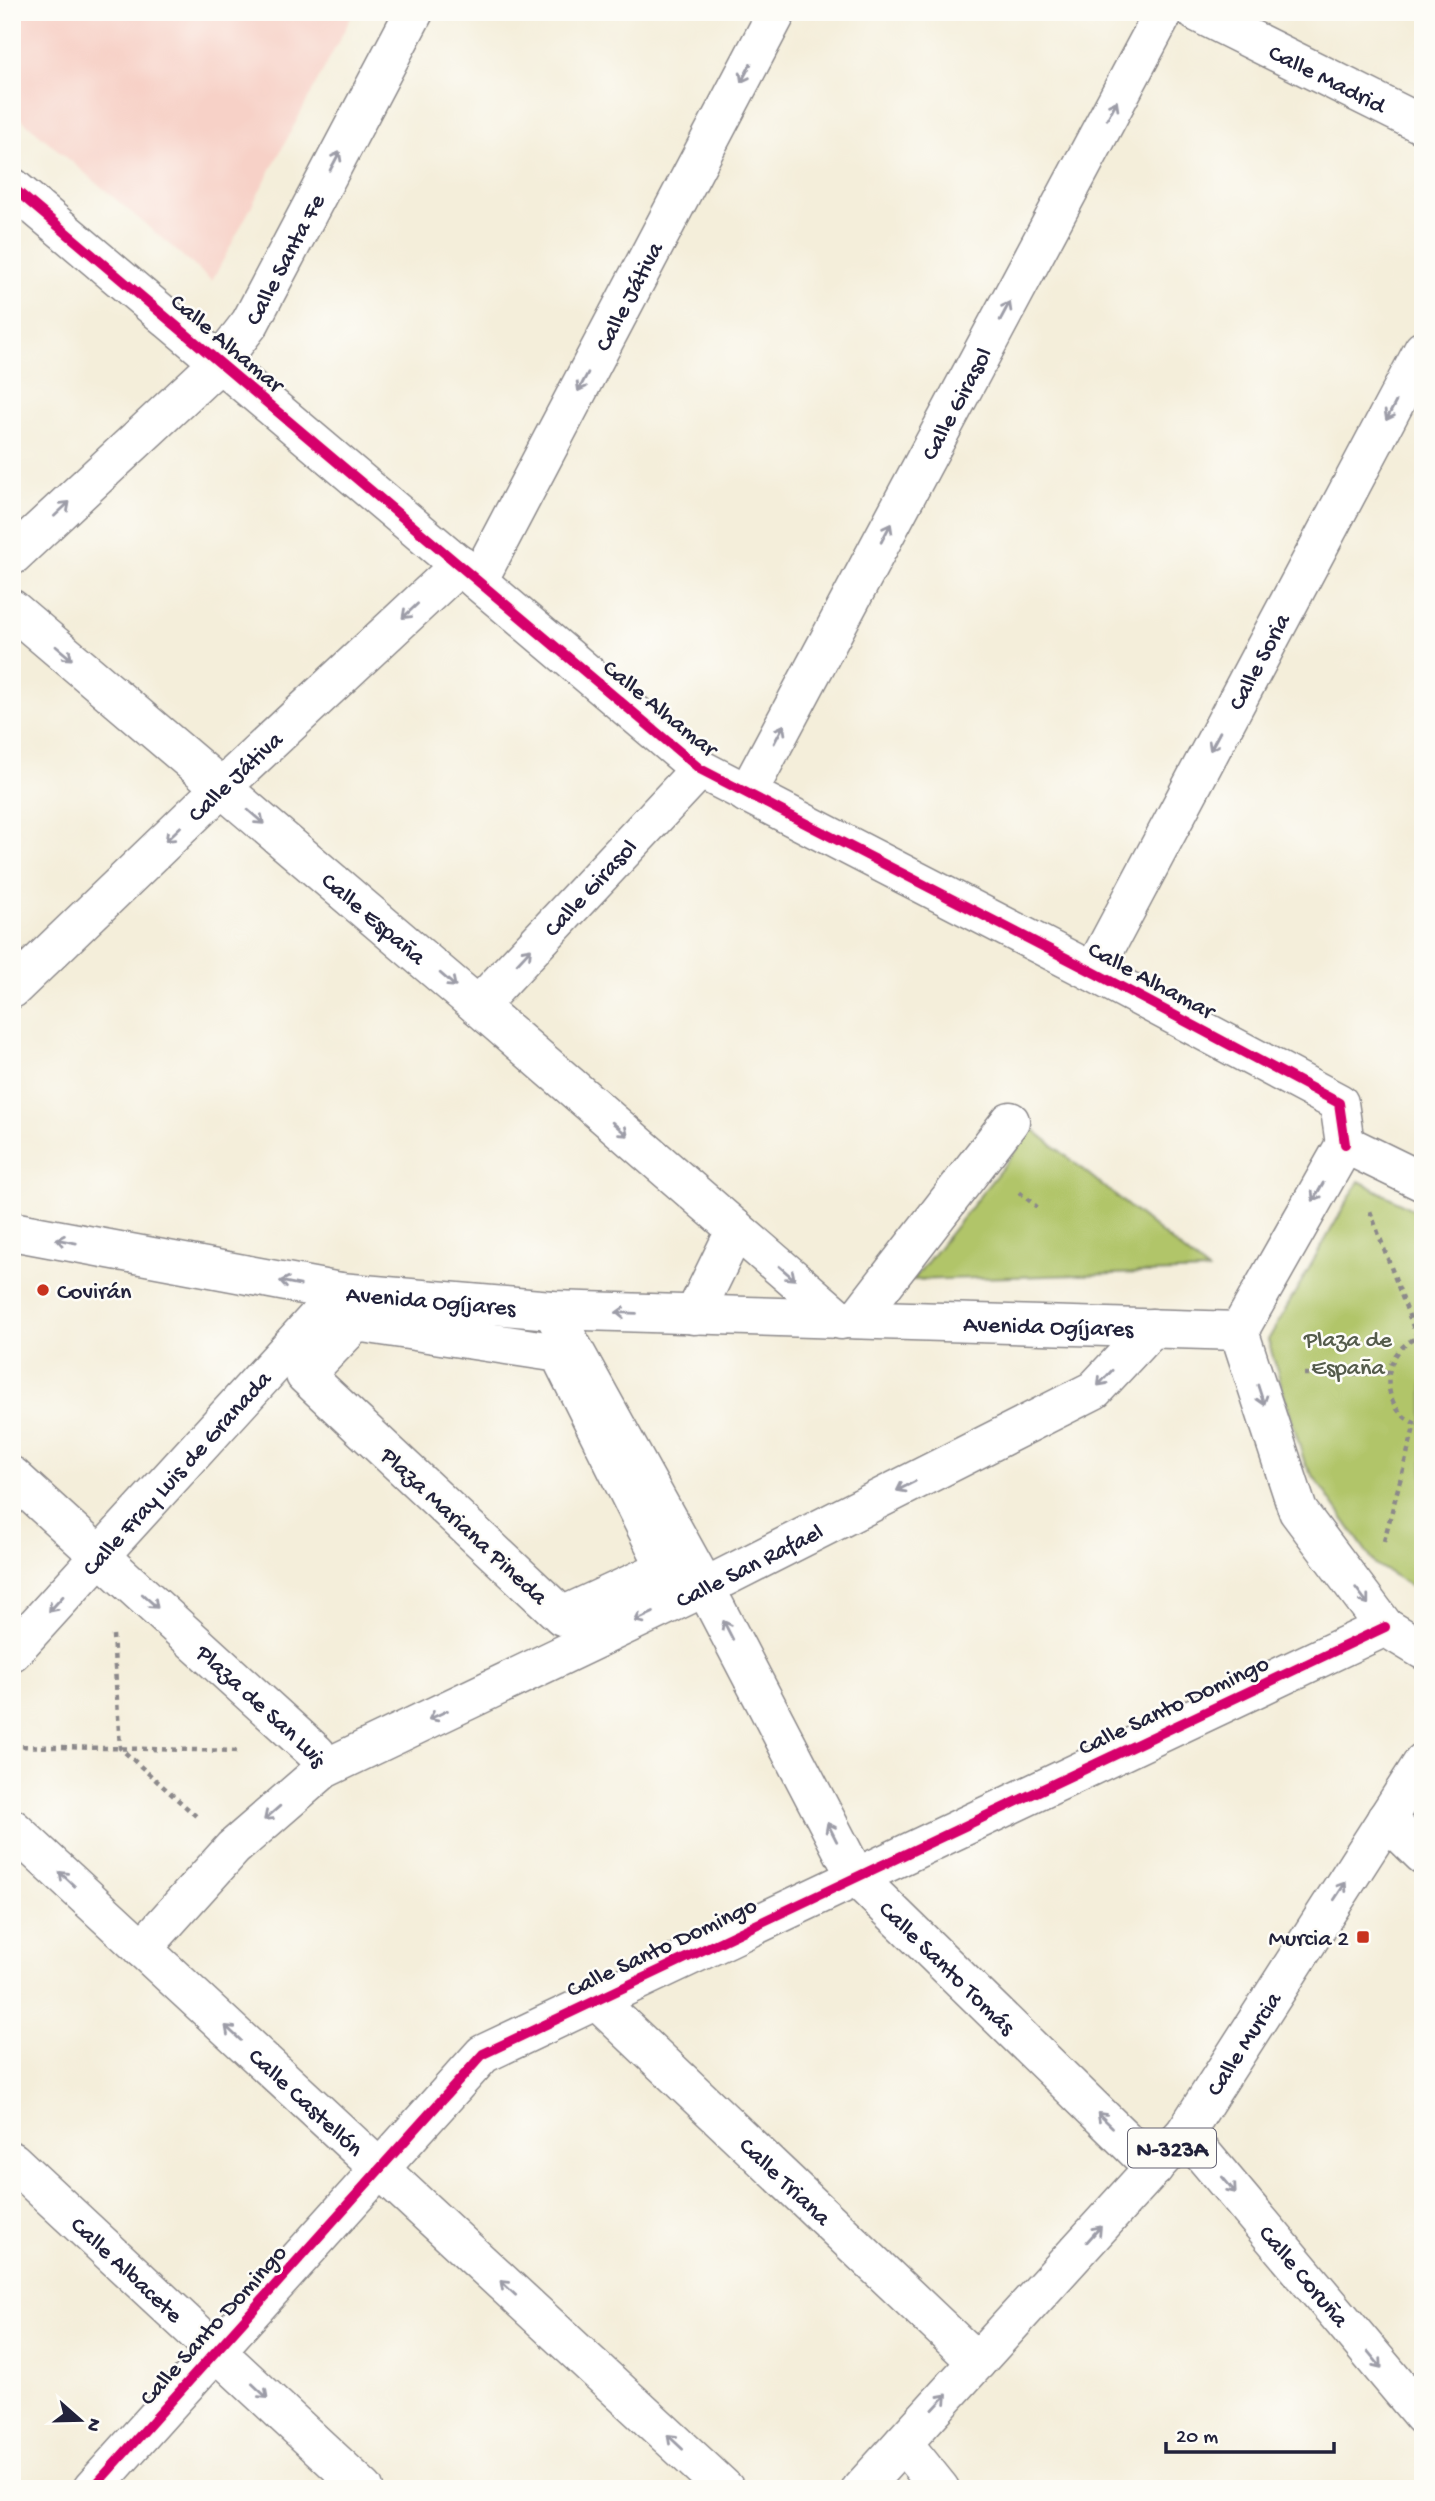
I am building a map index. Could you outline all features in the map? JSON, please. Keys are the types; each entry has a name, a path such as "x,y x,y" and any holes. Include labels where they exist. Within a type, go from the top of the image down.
{"street":[{"name":"Calle Santa Fe","path":"12,556 219,363 250,323 414,12"},
{"name":"Calle Játiva","path":"12,989 222,787 469,573 777,12"},
{"name":"Calle Girasol","path":"747,794 1164,12"},
{"name":"Calle Madrid","path":"1196,12 1423,125"},
{"name":"Calle Alhamar","path":"12,187 700,769 1093,972 1339,1103 1345,1144"},
{"name":"Calle Soria","path":"1093,972 1423,350"},
{"name":"Calle España","path":"12,609 736,1229 849,1320"},
{"name":"Calle Girasol","path":"478,1006 700,769"},
{"path":"849,1320 1010,1121"},
{"path":"1423,1182 1345,1144 1239,1331 1298,1511 1376,1615 1423,1650"},
{"path":"694,1315 736,1229"},
{"name":"Avenida Ogíjares","path":"12,1231 340,1292 552,1310 1239,1331"},
{"name":"Calle Fray Luis de Granada","path":"12,1652 340,1292"},
{"path":"552,1310 705,1587"},
{"name":"Plaza Mariana Pineda","path":"356,1322 559,1353 666,1568 562,1616 305,1375 356,1322"},
{"name":"Calle San Rafael","path":"324,1769 705,1587 1094,1390 1152,1328"},
{"name":"Plaza Mariana Pineda","path":"267,1371 572,1652"},
{"name":"Plaza de San Luis","path":"12,1476 316,1753 324,1769 233,1847 142,1949"},
{"name":"Calle Santo Tomás","path":"705,1587 856,1877 1154,2168"},
{"name":"Calle Santo Domingo","path":"92,2489 483,2054 856,1877 1376,1615"},
{"name":"Calle Murcia","path":"861,2489 1185,2133 1423,1762"},
{"path":"1386,1819 1423,1855"},
{"name":"Calle Castellón","path":"12,1828 725,2489"},
{"name":"Calle Triana","path":"596,2000 977,2362"},
{"name":"Calle Coruña","path":"1185,2133 1423,2416"},
{"name":"Calle Albacete","path":"12,2161 364,2489"},
{"path":"903,2443 940,2489"}],"path":[{"path":"1345,1144 1420,1336 1398,1351 1391,1361 1388,1389 1393,1403 1402,1415 1423,1426"},
{"path":"1254,1375 1388,1373"},
{"path":"1376,1615 1415,1424"},
{"path":"112,1629 120,1748 233,1847"},
{"path":"12,1746 240,1751"}],"shaded area":[{"path":"12,12 354,12 212,281 12,111"}],"green space":[{"path":"1033,1129 1208,1271 913,1280"},
{"name":"Plaza de España","path":"1359,1181 1423,1215 1423,1593 1375,1564 1305,1464 1268,1340"}],"cycle path":[{"path":"12,187 700,769 1093,972 1339,1103 1345,1144"},
{"path":"92,2489 483,2054 1385,1627"}],"place":[{"name":"Covirán","path":"43,1290"},
{"name":"Murcia 2","path":"1363,1937"}]}
